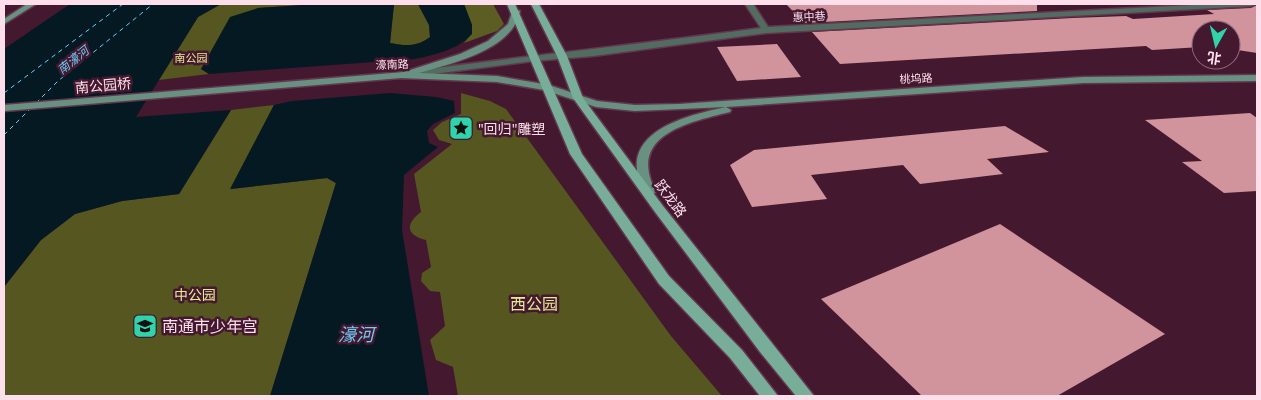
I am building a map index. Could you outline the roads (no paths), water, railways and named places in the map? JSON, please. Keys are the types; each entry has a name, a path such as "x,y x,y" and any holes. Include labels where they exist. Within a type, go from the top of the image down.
{"main road":[{"name":"跃龙路","path":"535,4 562,56 578,98 659,210 766,348 806,396"},
{"path":"514,7 533,58 576,154 664,280 736,354 770,396"}],"street":[{"path":"4,22 32,4"},
{"path":"749,4 766,30"},
{"name":"惠中巷","path":"401,75 766,30 1251,4"},
{"path":"401,75 443,63 485,46 512,25 514,7"},
{"name":"濠南路","path":"205,90 401,75 496,79 546,87 578,98"},
{"name":"桃坞路","path":"578,98 596,104 635,108 1083,80 1257,78"},
{"name":"南公园桥","path":"4,108 205,90"},
{"path":"659,210 642,179 643,161 648,144 663,130 686,119 788,99"}],"water":[{"name":"南濠河","path":"70,4 221,4 198,17 136,117 231,110 179,194 122,201 75,214 41,240 4,287 4,49"},
{"path":"318,4 394,4 390,43 406,45 421,43 430,37 429,25 418,4 464,4 472,25 472,34 453,48 415,59 209,74 201,69 230,17 258,8"},
{"name":"濠河","path":"390,93 436,97 454,101 455,113 433,124 427,131 429,143 438,147 404,175 402,230 429,396 270,396 336,183 327,178 230,189 274,105 292,101"}],"place":[{"name":"\"回归\"雕塑","path":"461,128"},
{"name":"南通市少年宫","path":"145,326"}],"park label":[{"name":"南公园","path":"191,57"},
{"name":"中公园","path":"195,294"},
{"name":"西公园","path":"534,304"}]}
